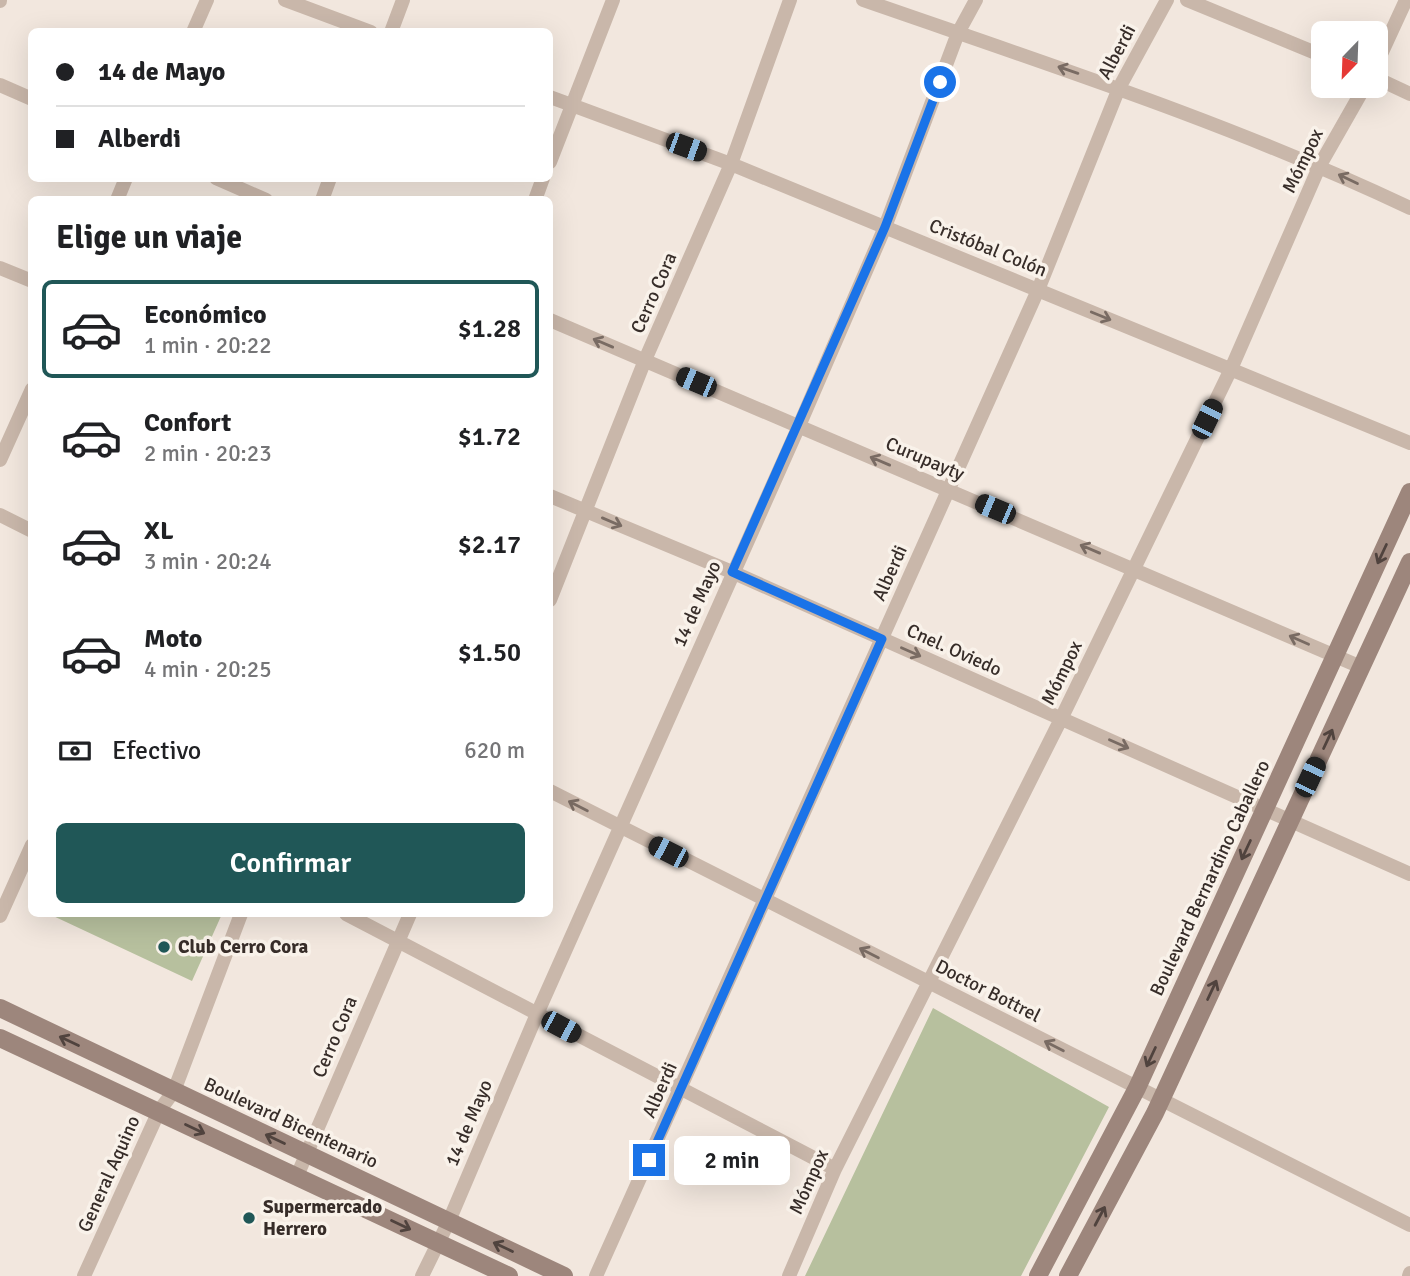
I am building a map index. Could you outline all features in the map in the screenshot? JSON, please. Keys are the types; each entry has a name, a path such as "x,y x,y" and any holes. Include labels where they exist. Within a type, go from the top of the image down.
{"main road":[{"name":"Boulevard Bernardino Caballero","path":"1038,1276 1137,1088 1410,492"},
{"path":"1068,1276 1161,1100 1410,562"},
{"name":"Boulevard Bicentenario","path":"0,1008 564,1276"},
{"path":"0,1038 509,1276"}],"street":[{"path":"195,28 207,0"},
{"path":"285,0 360,28"},
{"path":"392,28 403,0"},
{"path":"553,154 613,0"},
{"name":"Cerro Cora","path":"553,593 645,360 731,164 790,0"},
{"path":"863,0 1119,88 1320,165 1410,208"},
{"name":"14 de Mayo","path":"422,1276 449,1221 537,1014 799,426 885,227 958,33 976,0"},
{"name":"Alberdi","path":"596,1276 1038,290 1119,88 1167,0"},
{"path":"1187,0 1311,51"},
{"path":"1388,39 1406,0"},
{"path":"1388,84 1410,94"},
{"path":"0,85 28,97"},
{"name":"Cristóbal Colón","path":"553,98 731,164 1410,443"},
{"name":"Mómpox","path":"789,1276 835,1169 1061,719 1231,369 1320,165 1358,98"},
{"path":"225,182 257,196"},
{"path":"0,268 28,279"},
{"name":"Curupayty","path":"553,321 1361,667"},
{"path":"0,460 28,398"},
{"name":"Cnel. Oviedo","path":"553,497 732,572 1410,874"},
{"path":"0,515 28,529"},
{"name":"Doctor Bottrel","path":"553,793 1410,1225"},
{"path":"0,916 28,854"},
{"name":"General Aquino","path":"85,1276 159,1111 174,1091 240,917"},
{"path":"352,917 835,1169"},
{"name":"Cerro Cora","path":"297,1176 408,917"}],"green space":[{"name":"Club Cerro Cora","path":"55,917 221,917 192,981"},
{"path":"933,1008 1109,1107 1021,1276 805,1276"}],"place":[{"name":"Club Cerro Cora","path":"164,947"},
{"name":"Supermercado Herrero","path":"249,1218"}],"route":[{"path":"649,1160 882,639 732,572 885,227 940,82"}]}
